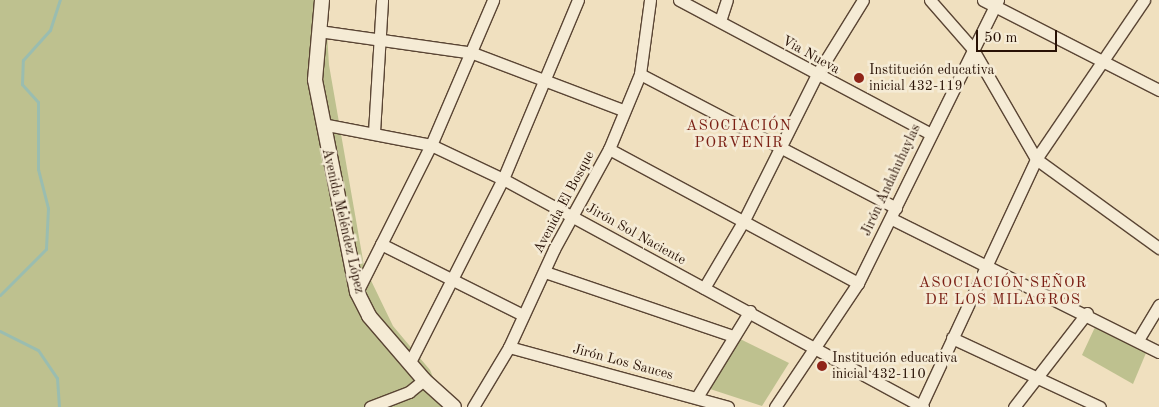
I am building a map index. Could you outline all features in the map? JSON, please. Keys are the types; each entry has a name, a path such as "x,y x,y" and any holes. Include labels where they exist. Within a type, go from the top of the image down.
{"street":[{"name":"Avenida Meléndez López","path":"322,0 315,80 322,124 357,292 369,316 409,364 454,407"},
{"path":"374,132 382,0"},
{"path":"357,292 431,145 473,53 493,0"},
{"path":"409,364 454,280 503,180 578,0"},
{"name":"Avenida El Bosque","path":"473,407 509,347 523,315 609,149 623,110 640,74 650,0"},
{"name":"Via Nueva","path":"679,0 720,21 816,76 929,133"},
{"path":"720,21 727,0"},
{"path":"704,288 744,220 816,76 863,0"},
{"path":"930,0 972,48 1036,159 1159,248"},
{"path":"983,0 997,3 1102,63 1159,90"},
{"path":"922,407 984,264 1036,159 1144,0"},
{"name":"Jirón Andahuhaylas","path":"775,407 858,283 894,214 929,133 997,3"},
{"path":"319,31 380,36 473,53 545,78 623,110"},
{"path":"640,74 781,148 984,264 1087,313 1159,352"},
{"name":"Jirón Sol Naciente","path":"322,124 374,132 431,145 574,217 750,311 922,407"},
{"path":"609,149 858,283"},
{"path":"381,244 523,315"},
{"path":"545,272 733,336"},
{"path":"1138,340 1159,305"},
{"path":"697,397 750,311"},
{"path":"1014,407 1038,380 1087,313"},
{"path":"952,338 1038,380 1100,407"},
{"name":"Jirón Los Sauces","path":"509,347 728,407"},
{"path":"370,407 409,392 424,380"}],"green space":[{"path":"0,0 325,0 329,65 364,266 393,326 430,370 446,407 0,407"},
{"path":"1096,325 1146,353 1133,384 1082,355"},
{"path":"736,337 789,363 762,406 707,388"}],"waterway":[{"path":"0,295 46,249 48,208 38,169 38,102 22,84 23,60 50,30 60,0"},
{"path":"0,331 38,350 57,378 59,407"}],"place":[{"name":"Institución educativa inicial 432-119","path":"859,78"},
{"name":"Institución educativa inicial 432-110","path":"822,366"}],"district":[{"name":"ASOCIACIÓN PORVENIR","path":"739,134"},
{"name":"ASOCIACIÓN SEÑOR DE LOS MILAGROS","path":"1003,292"}]}
